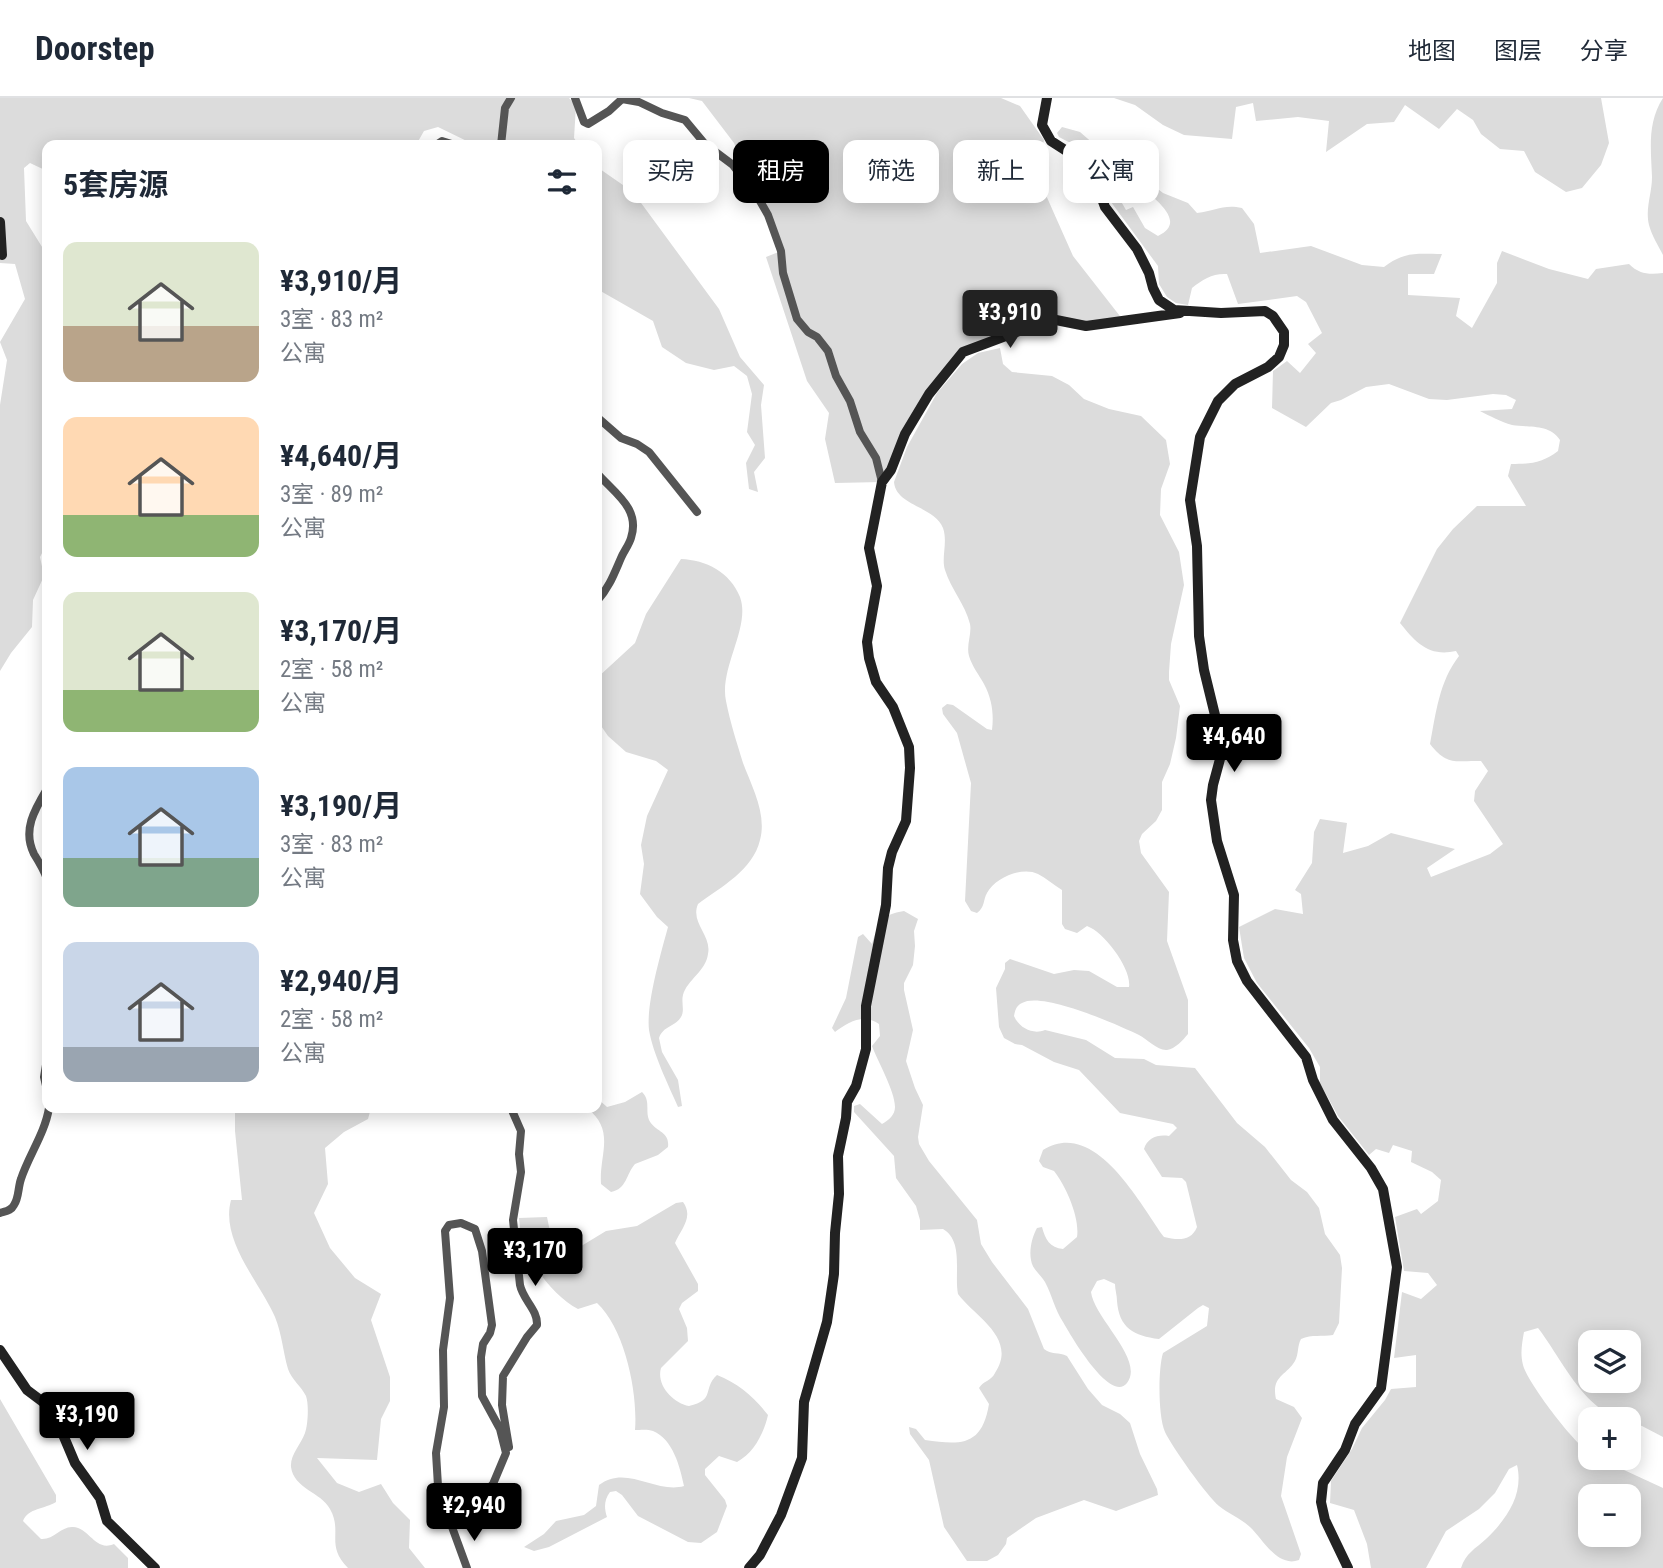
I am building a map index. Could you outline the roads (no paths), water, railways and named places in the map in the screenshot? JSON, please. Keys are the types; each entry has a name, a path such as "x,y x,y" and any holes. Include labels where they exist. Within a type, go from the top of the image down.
{"street":[{"path":"502,140 505,108 511,98"},
{"path":"575,98 584,122 588,124 622,99 639,102 685,120 705,144 733,165 768,215 781,251 783,273 797,319 828,351 836,376 850,401 859,432 876,458 882,482 869,548 877,586 867,642 876,682 893,707 909,747 906,821 888,868 886,905 866,1006 866,1049 856,1086 847,1102 838,1156 839,1194 834,1274 827,1322 804,1402 802,1458 781,1515 760,1555 749,1568"},
{"path":"1047,98 1042,125 1051,141 1090,166 1105,207 1137,249 1159,300 1174,310 1194,312 1265,310 1273,316 1284,332 1284,345 1279,357 1268,367 1235,384 1208,416 1200,437 1190,500 1197,546 1199,636 1204,670 1223,748 1211,800 1217,841 1234,895 1233,940 1237,961 1247,981 1306,1058 1318,1091 1334,1120 1371,1168 1383,1189 1397,1267 1381,1388 1355,1424 1345,1450 1323,1483 1321,1502 1325,1520 1348,1568"},
{"path":"0,222 2,255"},
{"path":"882,482 891,470 905,434 929,394 963,352 1051,319 1086,326 1194,312"},
{"path":"602,421 621,438 649,452 697,512"},
{"path":"602,478 620,494 634,523 631,539 602,595"},
{"path":"42,798 33,813 29,834 30,843 42,868"},
{"path":"0,1213 11,1209 15,1203 20,1181 48,1113"},
{"path":"452,1527 493,1485 509,1447 502,1405 503,1376 527,1336 537,1325 538,1318 522,1295 520,1285 513,1220 521,1172 521,1130 513,1113"},
{"path":"467,1568 452,1527 440,1511 436,1453 444,1406 443,1350 450,1312 445,1241 445,1231 449,1225 461,1223 475,1229 482,1251 492,1325 481,1357 482,1396 500,1429 506,1453"},
{"path":"0,1350 27,1390 47,1405 56,1418 75,1463 100,1498 107,1521 155,1568"}]}
